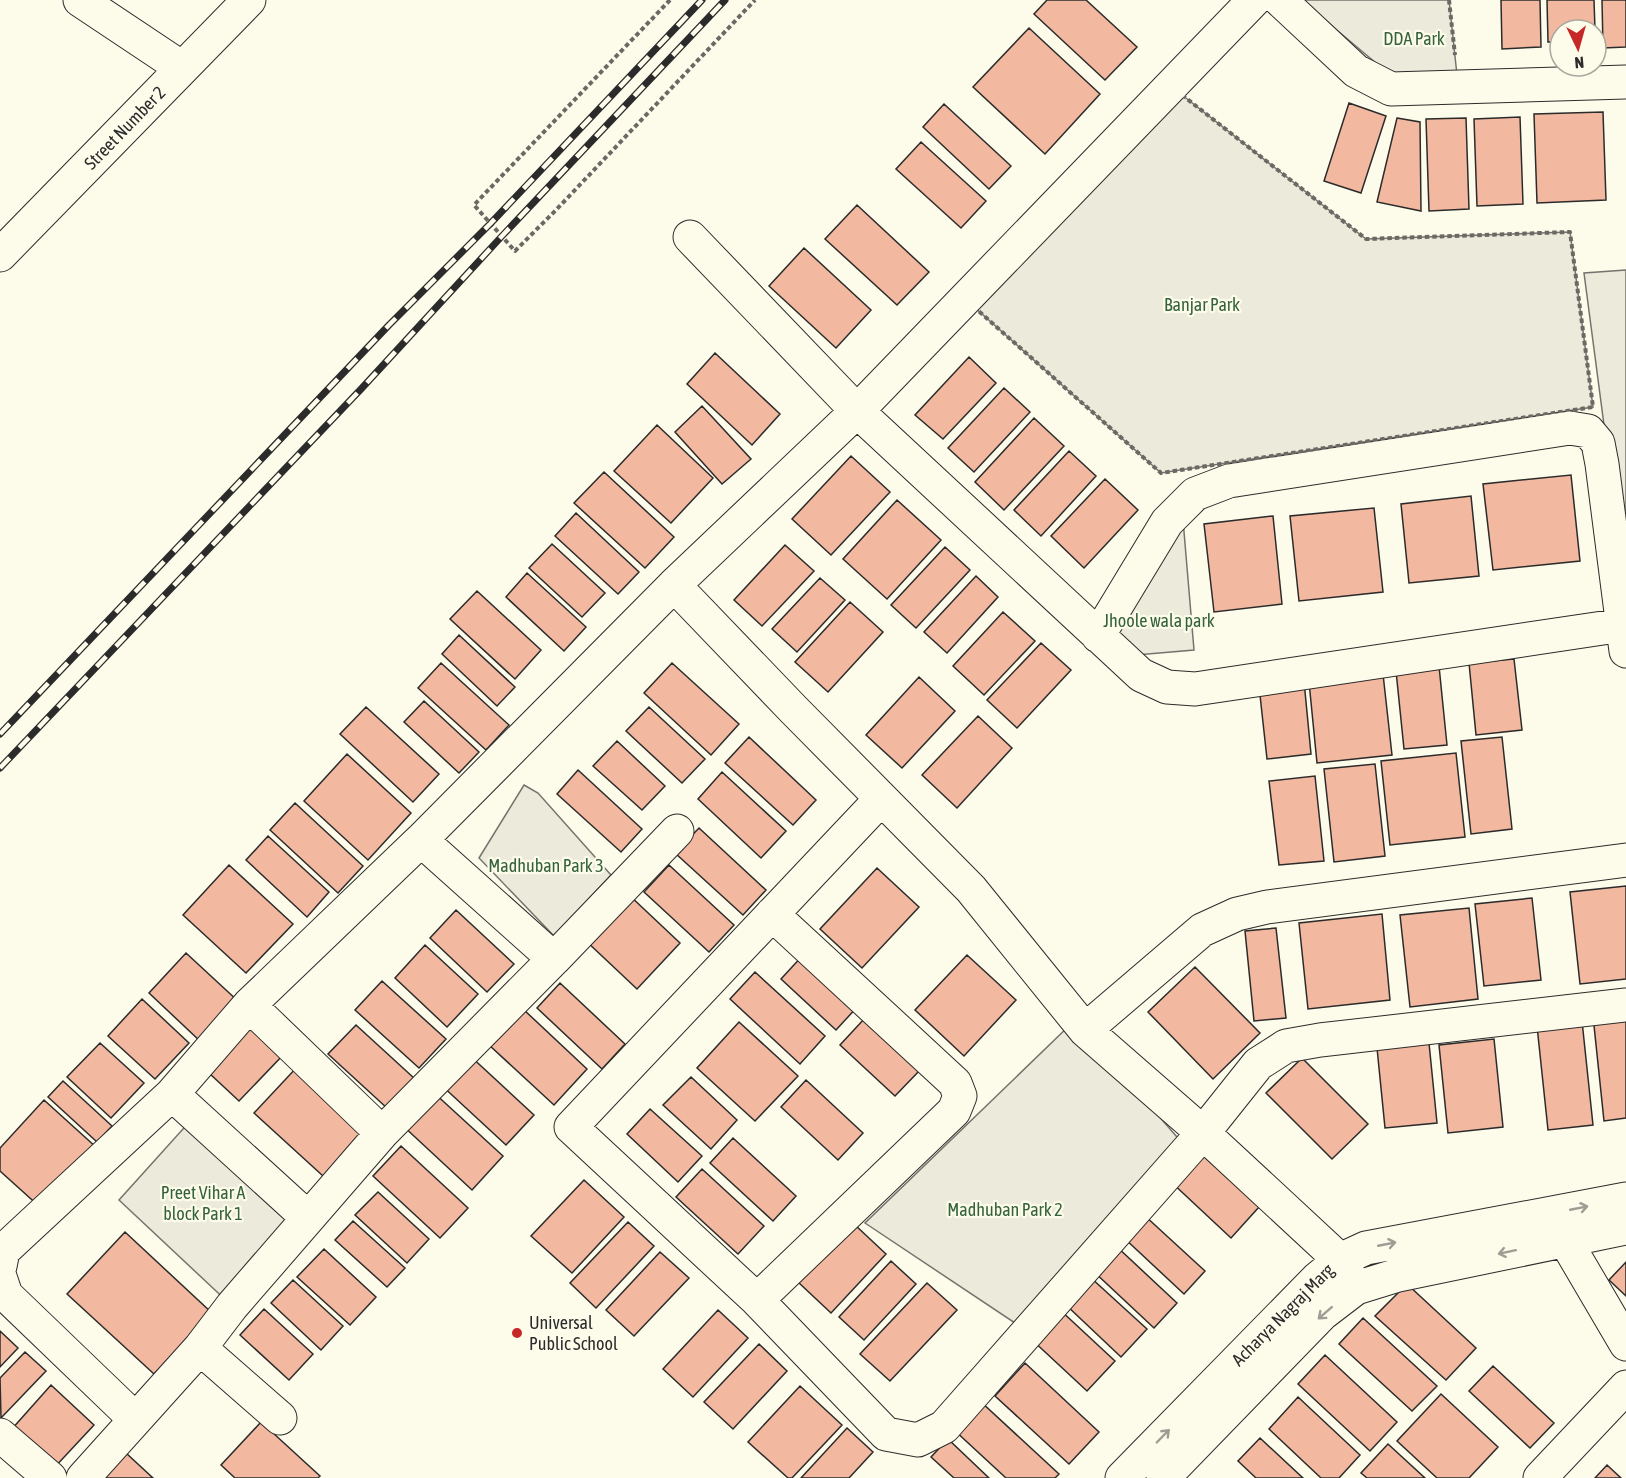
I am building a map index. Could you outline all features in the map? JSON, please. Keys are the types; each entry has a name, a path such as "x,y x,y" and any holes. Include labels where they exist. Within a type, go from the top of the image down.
{"street":[{"path":"80,0 182,68"},
{"name":"Street Number 2","path":"0,255 249,0"},
{"path":"0,1266 3,1251 172,1094 249,1005 421,840 674,585 857,411 1254,0"},
{"path":"1280,0 1356,71 1391,89 1626,82"},
{"path":"690,237 857,411 1098,636 1141,675 1167,687 1194,689 1624,638 1598,443 1588,431 1570,428 1228,481 1195,494 1167,522 1098,636"},
{"path":"674,585 971,889 1085,1030 1203,1133 1340,1260 1356,1288"},
{"path":"881,799 571,1127 757,1300 886,1434 918,1440 944,1427 1203,1133 1258,1064 1286,1046 1320,1040 1626,1005"},
{"path":"83,1478 200,1348 232,1306 382,1133 677,831"},
{"path":"421,840 554,959"},
{"path":"1085,1030 1202,930 1237,914 1267,907 1626,860"},
{"path":"757,1300 954,1111 960,1096 955,1083 772,914"},
{"path":"249,1005 382,1133"},
{"path":"172,1094 308,1218"},
{"name":"Acharya Nagraj Marg","path":"1122,1478 1317,1279 1340,1260 1366,1248 1626,1199"},
{"name":"Acharya Nagraj Marg","path":"1163,1478 1322,1314 1356,1288 1398,1275 1626,1228"},
{"path":"1565,1240 1626,1344"},
{"path":"0,1277 6,1294 135,1419"},
{"path":"200,1348 280,1418"},
{"path":"1540,1478 1626,1387"},
{"path":"0,1435 50,1478"}],"path":[{"path":"670,0 474,206 515,251 755,0"},
{"path":"1449,0 1456,64"},
{"path":"1182,95 1366,239 1570,232 1593,407 1161,473 973,306 1182,95"}],"green space":[{"name":"DDA Park","path":"1301,0 1449,0 1457,75 1395,79"},
{"name":"Banjar Park","path":"1182,95 1366,239 1570,232 1593,407 1161,473 973,306"},
{"path":"1626,270 1626,592 1584,273"},
{"name":"Jhoole wala park","path":"1182,508 1194,650 1113,657 1115,633"},
{"name":"Madhuban Park 3","path":"524,785 538,793 611,875 554,936 479,858"},
{"name":"Madhuban Park 2","path":"1072,1023 1125,1077 1183,1144 1018,1325 865,1223"},
{"name":"Preet Vihar A block Park 1","path":"192,1119 305,1222 232,1306 119,1200"}],"building":[{"path":"1047,0 1086,0 1137,47 1105,80 1034,14"},
{"path":"1501,0 1540,0 1541,47 1502,49"},
{"path":"1547,0 1594,0 1595,18 1548,18 1548,42"},
{"path":"1602,0 1626,0 1626,47 1608,48 1608,18 1602,18"},
{"path":"1029,28 1100,94 1045,154 973,87"},
{"path":"1349,103 1386,116 1361,193 1324,181"},
{"path":"944,104 1011,166 989,189 923,127"},
{"path":"1603,112 1606,200 1537,203 1534,114"},
{"path":"1520,117 1523,204 1477,206 1474,119"},
{"path":"1397,118 1420,122 1421,211 1377,202"},
{"path":"1466,118 1469,209 1429,211 1426,119"},
{"path":"921,142 986,201 961,228 896,169"},
{"path":"857,205 929,272 897,305 825,239"},
{"path":"804,248 871,310 836,348 769,286"},
{"path":"715,353 780,414 752,445 687,384"},
{"path":"969,357 996,383 943,439 915,415"},
{"path":"1004,388 1030,412 974,472 948,448"},
{"path":"702,406 751,459 722,484 675,432"},
{"path":"1034,418 1064,446 1004,510 975,482"},
{"path":"657,425 713,478 671,523 614,471"},
{"path":"1069,451 1096,476 1041,536 1014,510"},
{"path":"851,456 890,492 831,555 792,519"},
{"path":"604,472 674,537 645,568 574,503"},
{"path":"1571,475 1580,561 1493,570 1483,484"},
{"path":"1105,479 1138,510 1084,568 1051,536"},
{"path":"1471,496 1479,576 1409,583 1401,504"},
{"path":"897,500 941,540 887,599 843,559"},
{"path":"1374,508 1383,592 1299,601 1290,516"},
{"path":"576,513 639,572 618,594 555,536"},
{"path":"1273,516 1282,604 1214,612 1204,524"},
{"path":"552,544 605,593 582,617 529,568"},
{"path":"785,545 814,571 762,626 734,600"},
{"path":"945,547 970,570 916,628 891,605"},
{"path":"527,573 586,627 564,651 506,597"},
{"path":"976,576 998,597 947,653 924,632"},
{"path":"820,578 845,600 797,652 772,629"},
{"path":"477,591 541,650 515,679 450,619"},
{"path":"850,602 883,632 828,692 795,662"},
{"path":"1003,612 1035,641 984,695 953,666"},
{"path":"459,635 515,687 497,706 442,654"},
{"path":"1041,643 1071,670 1017,728 987,700"},
{"path":"1514,659 1522,730 1476,735 1469,663"},
{"path":"441,663 509,725 486,750 418,688"},
{"path":"672,663 739,724 711,755 644,693"},
{"path":"1439,666 1447,745 1404,749 1396,671"},
{"path":"1383,674 1392,755 1317,763 1309,682"},
{"path":"919,677 955,711 902,768 866,735"},
{"path":"1304,681 1311,754 1267,759 1259,686"},
{"path":"424,701 479,752 459,773 404,722"},
{"path":"366,707 439,774 413,802 340,734"},
{"path":"649,707 705,759 682,783 626,731"},
{"path":"978,716 1012,748 957,808 922,775"},
{"path":"749,737 816,800 793,825 725,763"},
{"path":"1502,737 1512,829 1471,834 1461,741"},
{"path":"617,741 665,786 642,810 593,766"},
{"path":"1456,753 1465,837 1390,845 1381,761"},
{"path":"347,754 411,813 368,860 304,801"},
{"path":"1375,764 1385,856 1334,862 1324,769"},
{"path":"578,770 642,829 621,852 557,794"},
{"path":"722,772 786,831 761,858 698,799"},
{"path":"1315,776 1324,861 1279,865 1269,781"},
{"path":"295,803 363,866 338,893 270,830"},
{"path":"699,828 766,890 743,915 675,853"},
{"path":"268,836 329,892 307,917 246,860"},
{"path":"229,865 293,924 246,973 183,915"},
{"path":"669,865 734,925 709,952 644,892"},
{"path":"877,868 919,907 862,968 820,929"},
{"path":"1626,886 1626,979 1580,984 1570,892"},
{"path":"628,894 680,943 637,989 585,940"},
{"path":"1532,898 1541,980 1484,986 1475,904"},
{"path":"1469,908 1478,999 1410,1007 1400,915"},
{"path":"456,910 514,964 487,992 430,938"},
{"path":"1382,914 1390,1000 1308,1009 1299,923"},
{"path":"1276,928 1286,1018 1254,1021 1245,931"},
{"path":"425,945 478,994 447,1027 395,978"},
{"path":"186,953 239,1002 201,1042 149,993"},
{"path":"804,954 859,1005 836,1030 781,979"},
{"path":"967,955 1016,1000 964,1056 915,1010"},
{"path":"1195,967 1260,1033 1213,1079 1148,1012"},
{"path":"755,972 825,1036 800,1064 730,999"},
{"path":"382,981 446,1039 419,1068 355,1010"},
{"path":"560,983 625,1044 602,1069 537,1008"},
{"path":"142,999 189,1043 155,1079 108,1036"},
{"path":"523,1009 587,1069 554,1105 489,1045"},
{"path":"1626,1014 1626,1118 1604,1121 1593,1016"},
{"path":"865,1018 921,1069 895,1096 840,1045"},
{"path":"1582,1021 1593,1125 1548,1130 1537,1026"},
{"path":"739,1022 798,1076 755,1121 697,1068"},
{"path":"356,1025 415,1079 388,1109 328,1054"},
{"path":"253,1026 284,1054 239,1101 209,1073"},
{"path":"1428,1033 1437,1123 1385,1128 1376,1038"},
{"path":"1494,1039 1503,1127 1448,1133 1439,1045"},
{"path":"100,1043 144,1083 111,1118 67,1077"},
{"path":"467,1053 534,1115 506,1145 439,1083"},
{"path":"1302,1058 1368,1124 1332,1159 1266,1093"},
{"path":"298,1066 366,1129 323,1176 254,1113"},
{"path":"691,1077 737,1120 711,1149 663,1105"},
{"path":"806,1080 863,1133 838,1160 781,1107"},
{"path":"63,1081 112,1126 97,1142 48,1097"},
{"path":"432,1091 503,1156 472,1190 401,1124"},
{"path":"44,1100 97,1148 41,1208 0,1171 0,1148"},
{"path":"650,1109 702,1156 678,1182 627,1134"},
{"path":"733,1138 796,1196 773,1221 710,1163"},
{"path":"401,1146 468,1208 440,1238 373,1176"},
{"path":"1197,1150 1259,1207 1231,1238 1169,1180"},
{"path":"702,1169 764,1226 738,1254 676,1197"},
{"path":"584,1180 624,1217 572,1273 531,1236"},
{"path":"378,1192 429,1239 407,1263 355,1215"},
{"path":"1144,1215 1205,1271 1184,1294 1123,1237"},
{"path":"353,1221 405,1268 387,1287 335,1240"},
{"path":"628,1222 654,1246 596,1308 570,1283"},
{"path":"854,1224 886,1254 831,1313 798,1282"},
{"path":"125,1232 212,1313 154,1374 67,1294"},
{"path":"1115,1245 1177,1303 1154,1328 1092,1270"},
{"path":"324,1249 376,1297 350,1325 297,1277"},
{"path":"660,1252 689,1278 634,1336 606,1310"},
{"path":"891,1261 916,1284 864,1340 839,1317"},
{"path":"1626,1262 1626,1296 1609,1280"},
{"path":"1090,1277 1147,1329 1121,1357 1065,1304"},
{"path":"293,1280 343,1326 321,1350 271,1303"},
{"path":"927,1283 957,1310 890,1381 860,1354"},
{"path":"1407,1284 1476,1348 1446,1380 1375,1316"},
{"path":"1058,1308 1115,1361 1087,1391 1030,1338"},
{"path":"264,1309 313,1354 289,1380 240,1335"},
{"path":"718,1310 748,1338 693,1397 663,1369"},
{"path":"1363,1318 1437,1386 1412,1411 1339,1344"},
{"path":"0,1331 18,1348 0,1367"},
{"path":"759,1344 787,1371 733,1429 704,1402"},
{"path":"25,1352 46,1371 1,1418 0,1378"},
{"path":"1325,1355 1397,1422 1370,1451 1298,1384"},
{"path":"1025,1363 1099,1432 1069,1464 995,1396"},
{"path":"1493,1366 1554,1423 1530,1448 1469,1391"},
{"path":"51,1385 94,1425 53,1469 11,1430"},
{"path":"800,1386 842,1425 792,1478 788,1478 748,1442"},
{"path":"1441,1394 1498,1447 1469,1478 1437,1478 1397,1441"},
{"path":"1298,1397 1360,1455 1339,1478 1321,1478 1269,1429"},
{"path":"980,1401 1059,1474 1055,1478 1006,1478 953,1429"},
{"path":"261,1422 320,1476 318,1478 235,1478 221,1465"},
{"path":"847,1428 873,1452 849,1478 801,1478"},
{"path":"1260,1438 1303,1478 1256,1478 1238,1461"},
{"path":"948,1439 989,1478 954,1478 931,1457"},
{"path":"1388,1444 1425,1478 1367,1478 1361,1473"},
{"path":"126,1453 153,1478 105,1478"},
{"path":"1607,1465 1621,1478 1595,1478"}],"railway":[{"path":"0,734 702,0"},
{"path":"0,768 362,388 725,0"}],"place":[{"name":"Universal Public School","path":"517,1333"}]}
